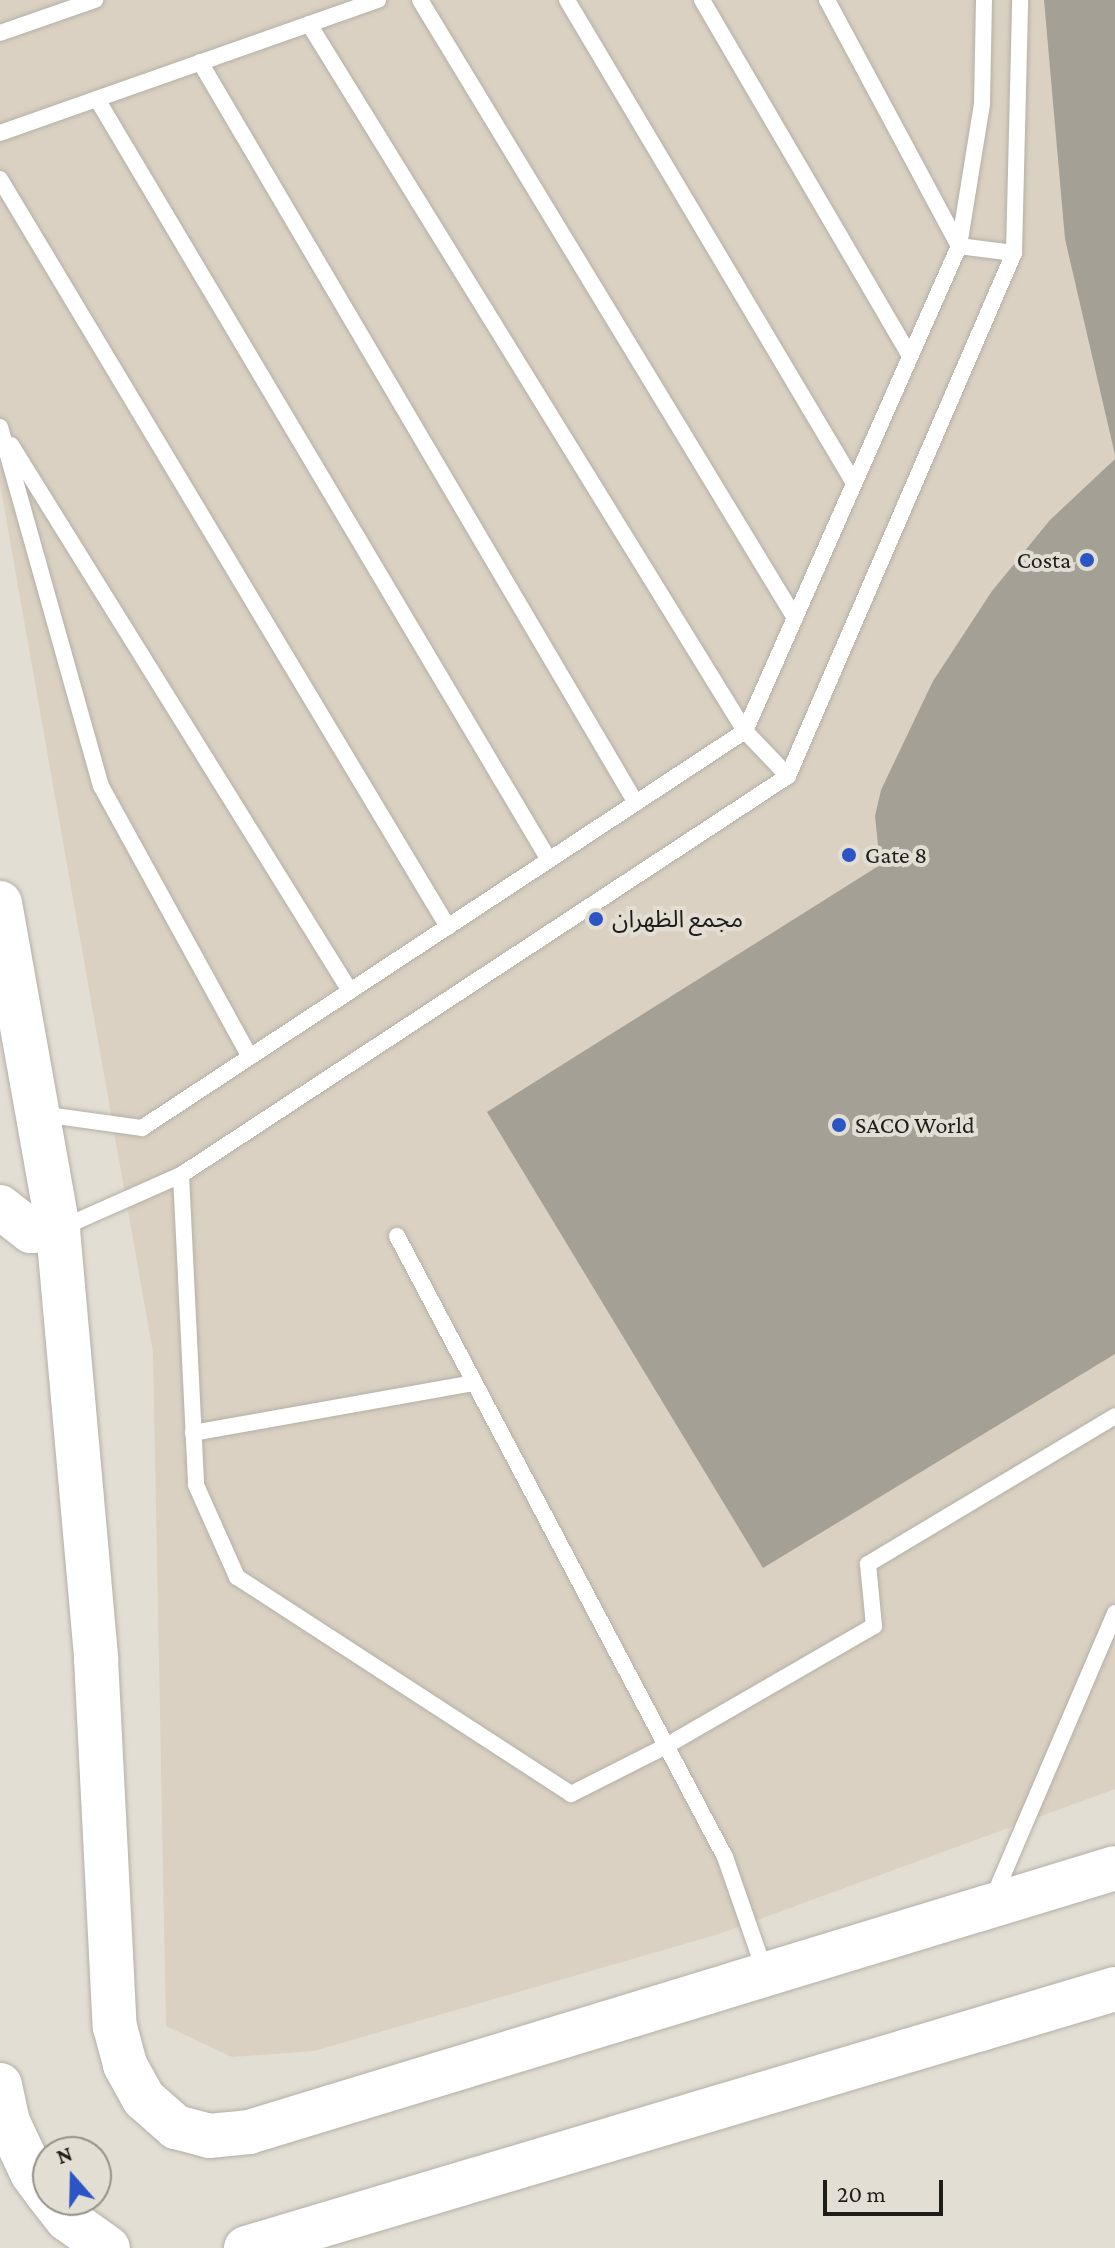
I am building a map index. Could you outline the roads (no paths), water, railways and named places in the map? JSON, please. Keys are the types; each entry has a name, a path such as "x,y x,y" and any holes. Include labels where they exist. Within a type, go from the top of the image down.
{"street":[{"path":"0,903 41,1114 58,1230 96,1658 115,2027 125,2065 144,2099 176,2127 209,2136 249,2132 1115,1868"},
{"path":"0,1207 8,1218 31,1231 58,1230"},
{"path":"246,2248 1115,1989"},
{"path":"0,2085 8,2122 32,2173"},
{"path":"65,2216 108,2248"}],"lane":[{"path":"0,33 95,0"},
{"path":"0,133 378,0"},
{"path":"420,0 795,618"},
{"path":"567,0 854,483"},
{"path":"702,0 910,356"},
{"path":"827,0 959,246"},
{"path":"41,1114 142,1128 745,731 959,246 982,104 984,8 974,0"},
{"path":"58,1230 181,1175 788,776 1014,253 1020,0"},
{"path":"309,24 745,731 788,776"},
{"path":"200,62 636,803"},
{"path":"97,99 549,860"},
{"path":"0,179 448,927"},
{"path":"959,246 1014,253"},
{"path":"0,427 350,991"},
{"path":"0,427 101,786 250,1057"},
{"path":"181,1175 196,1485 237,1577 571,1794 666,1746 874,1626 868,1564 1115,1416"},
{"path":"397,1236 725,1857 766,1976"},
{"path":"193,1433 474,1383"},
{"path":"989,1906 1115,1613"}],"place":[{"name":"Costa","path":"1087,560"},
{"name":"Gate 8","path":"849,855"},
{"name":"مجمع الظهران","path":"596,919"},
{"name":"SACO World","path":"839,1125"}]}
